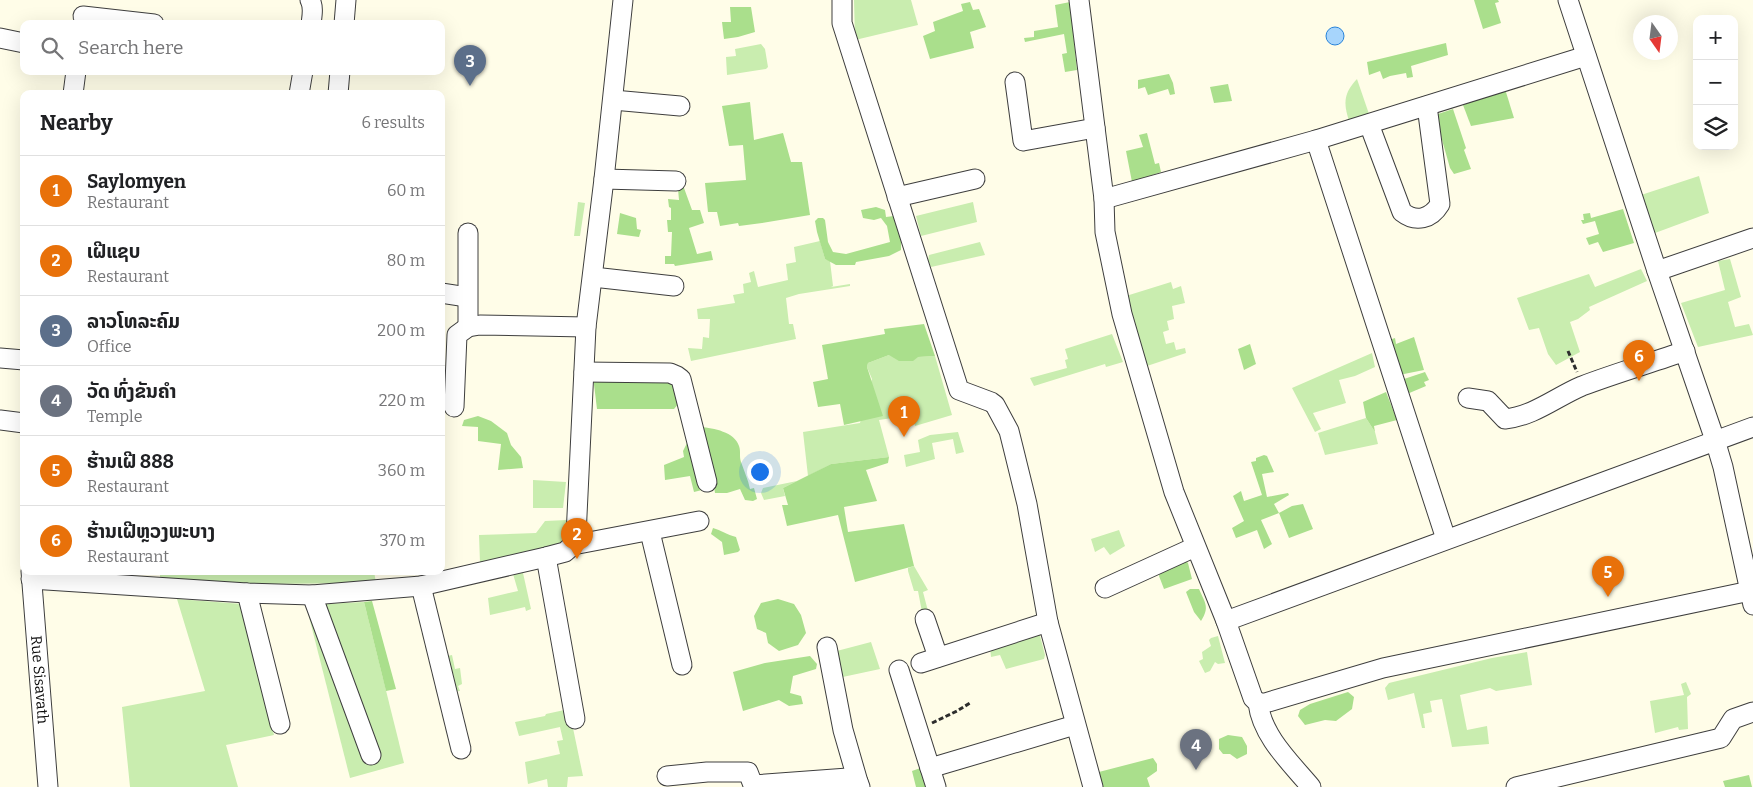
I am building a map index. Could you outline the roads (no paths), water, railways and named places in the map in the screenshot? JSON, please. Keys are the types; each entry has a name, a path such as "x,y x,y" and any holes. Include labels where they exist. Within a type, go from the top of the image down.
{"street":[{"path":"310,0 312,3 311,20"},
{"path":"344,20 346,0"},
{"path":"31,575 247,593 312,595 422,586 565,552 573,545 576,536 586,327 623,0"},
{"path":"842,0 842,23 959,390 991,402 1009,431 1027,504 1048,622 1093,787"},
{"path":"1079,0 1104,198 1105,232 1122,314 1174,492 1226,622 1253,698 1258,703 1260,716 1272,740 1311,787"},
{"path":"1258,703 1265,703 1383,668 1751,598 1723,467 1715,440 1568,0"},
{"path":"83,13 128,20"},
{"path":"0,38 20,42"},
{"path":"1104,198 1316,140 1586,56"},
{"path":"74,90 75,75"},
{"path":"301,90 302,75"},
{"path":"338,90 340,75"},
{"path":"1015,82 1023,141 1095,128"},
{"path":"613,100 680,106"},
{"path":"1369,124 1402,212 1408,217 1416,219 1428,217 1436,211 1440,204 1427,106"},
{"path":"1316,140 1446,539"},
{"path":"604,179 676,181"},
{"path":"897,196 975,179"},
{"path":"468,233 468,327"},
{"path":"1657,271 1753,238"},
{"path":"593,277 674,286"},
{"path":"445,294 467,297"},
{"path":"454,406 457,335 468,327 480,325 586,327"},
{"path":"1468,398 1488,401 1505,419 1512,418 1549,404 1582,386 1685,351"},
{"path":"0,358 20,360"},
{"path":"584,372 670,373 681,379 707,482"},
{"path":"0,420 20,422"},
{"path":"1226,622 1753,427"},
{"path":"573,545 650,532 699,521"},
{"path":"650,532 682,665"},
{"path":"1105,588 1195,547"},
{"path":"546,557 575,719"},
{"name":"Rue Sisavath","path":"31,575 48,787"},
{"path":"422,586 460,749"},
{"path":"247,593 280,724"},
{"path":"312,595 372,755"},
{"path":"924,618 938,657"},
{"path":"920,663 1048,622"},
{"path":"827,647 843,730 859,785"},
{"path":"899,670 936,787"},
{"path":"1516,787 1721,738 1733,719 1753,712"},
{"path":"930,768 1075,725"},
{"path":"667,776 707,772 748,772 753,785 848,778 859,785"}],"water":[{"path":"1335,27 1341,30 1344,36 1341,42 1335,45 1329,42 1326,36 1329,30"}],"place":[{"name":"ລາວໂທລະຄົມ","path":"470,86"},
{"name":"ຮ້ານເຝີຫຼວງພະບາງ","path":"1639,381"},
{"name":"Saylomyen","path":"904,437"},
{"name":"ເຝີແຊບ","path":"577,559"},
{"name":"ຮ້ານເຝີ 888","path":"1608,597"},
{"name":"ວັດ ທົ່ງຂັນຄຳ","path":"1196,770"}]}
